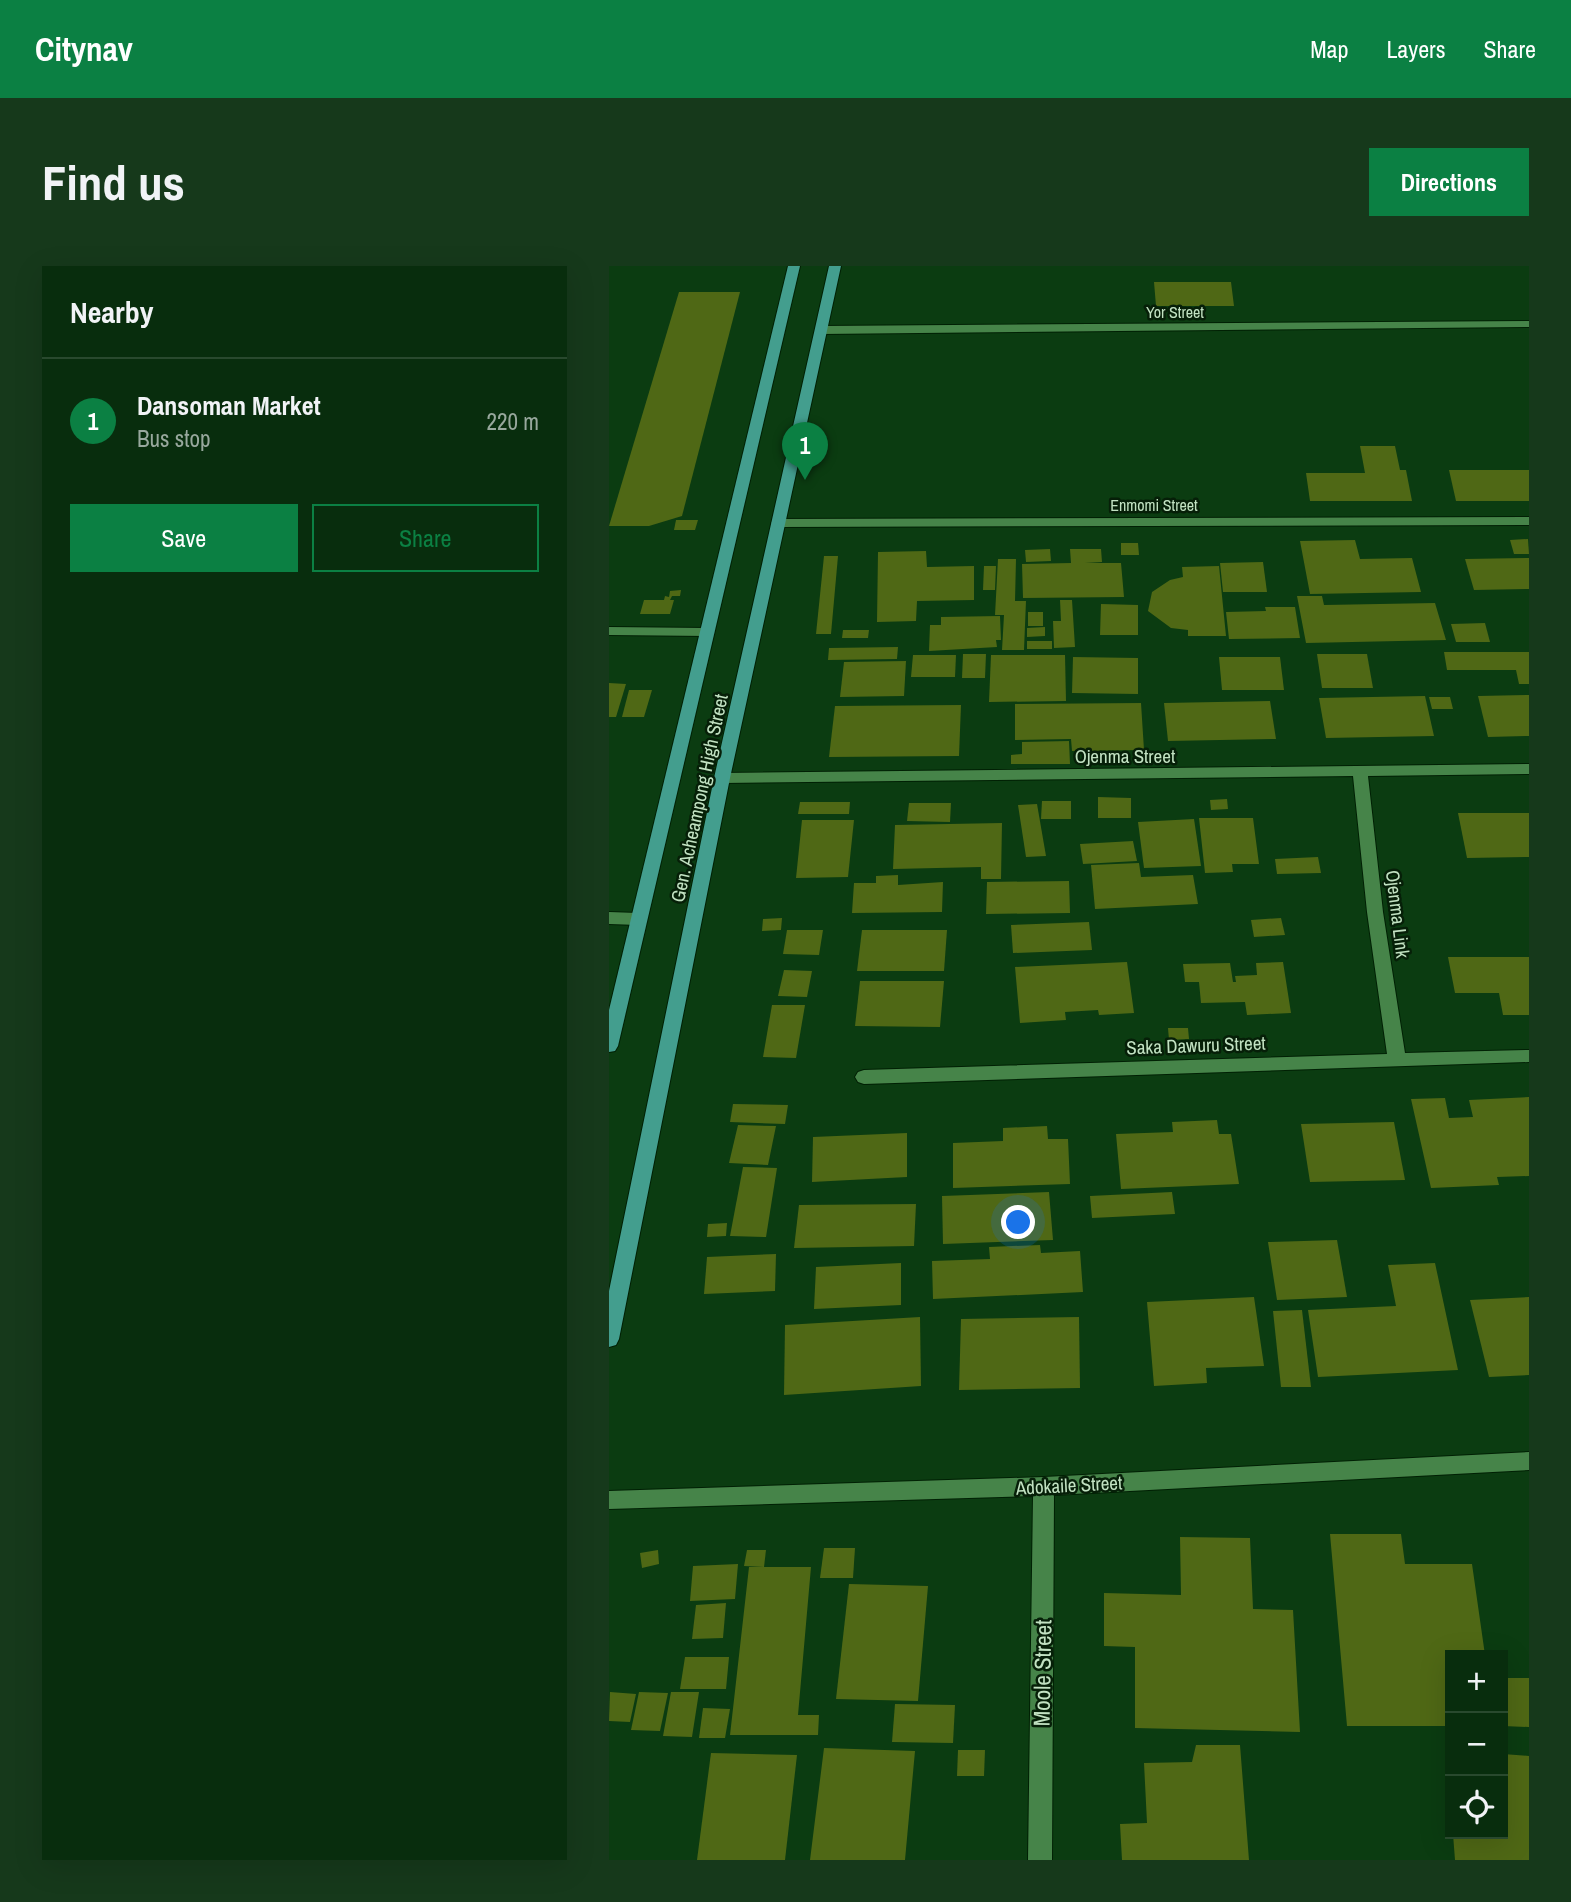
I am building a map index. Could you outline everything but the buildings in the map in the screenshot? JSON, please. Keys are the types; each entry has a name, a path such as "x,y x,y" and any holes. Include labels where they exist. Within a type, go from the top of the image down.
{"main road":[{"name":"Gen. Acheampong High Street","path":"609,1046 794,266"},
{"name":"Gen. Acheampong High Street","path":"609,1339 722,778 835,266"}],"street":[{"name":"Yor Street","path":"821,330 1529,324"},
{"name":"Enmomi Street","path":"778,523 1529,521"},
{"path":"609,631 707,632"},
{"name":"Ojenma Street","path":"722,778 1360,773 1529,769"},
{"name":"Ojenma Link","path":"1360,773 1375,912 1397,1060"},
{"path":"609,918 638,919"},
{"name":"Saka Dawuru Street","path":"864,1077 1529,1056"},
{"name":"Adokaile Street","path":"609,1500 1044,1486 1529,1461"},
{"name":"Moole Street","path":"1040,1860 1044,1486"}],"place":[{"name":"Dansoman Market","path":"805,480"}]}
